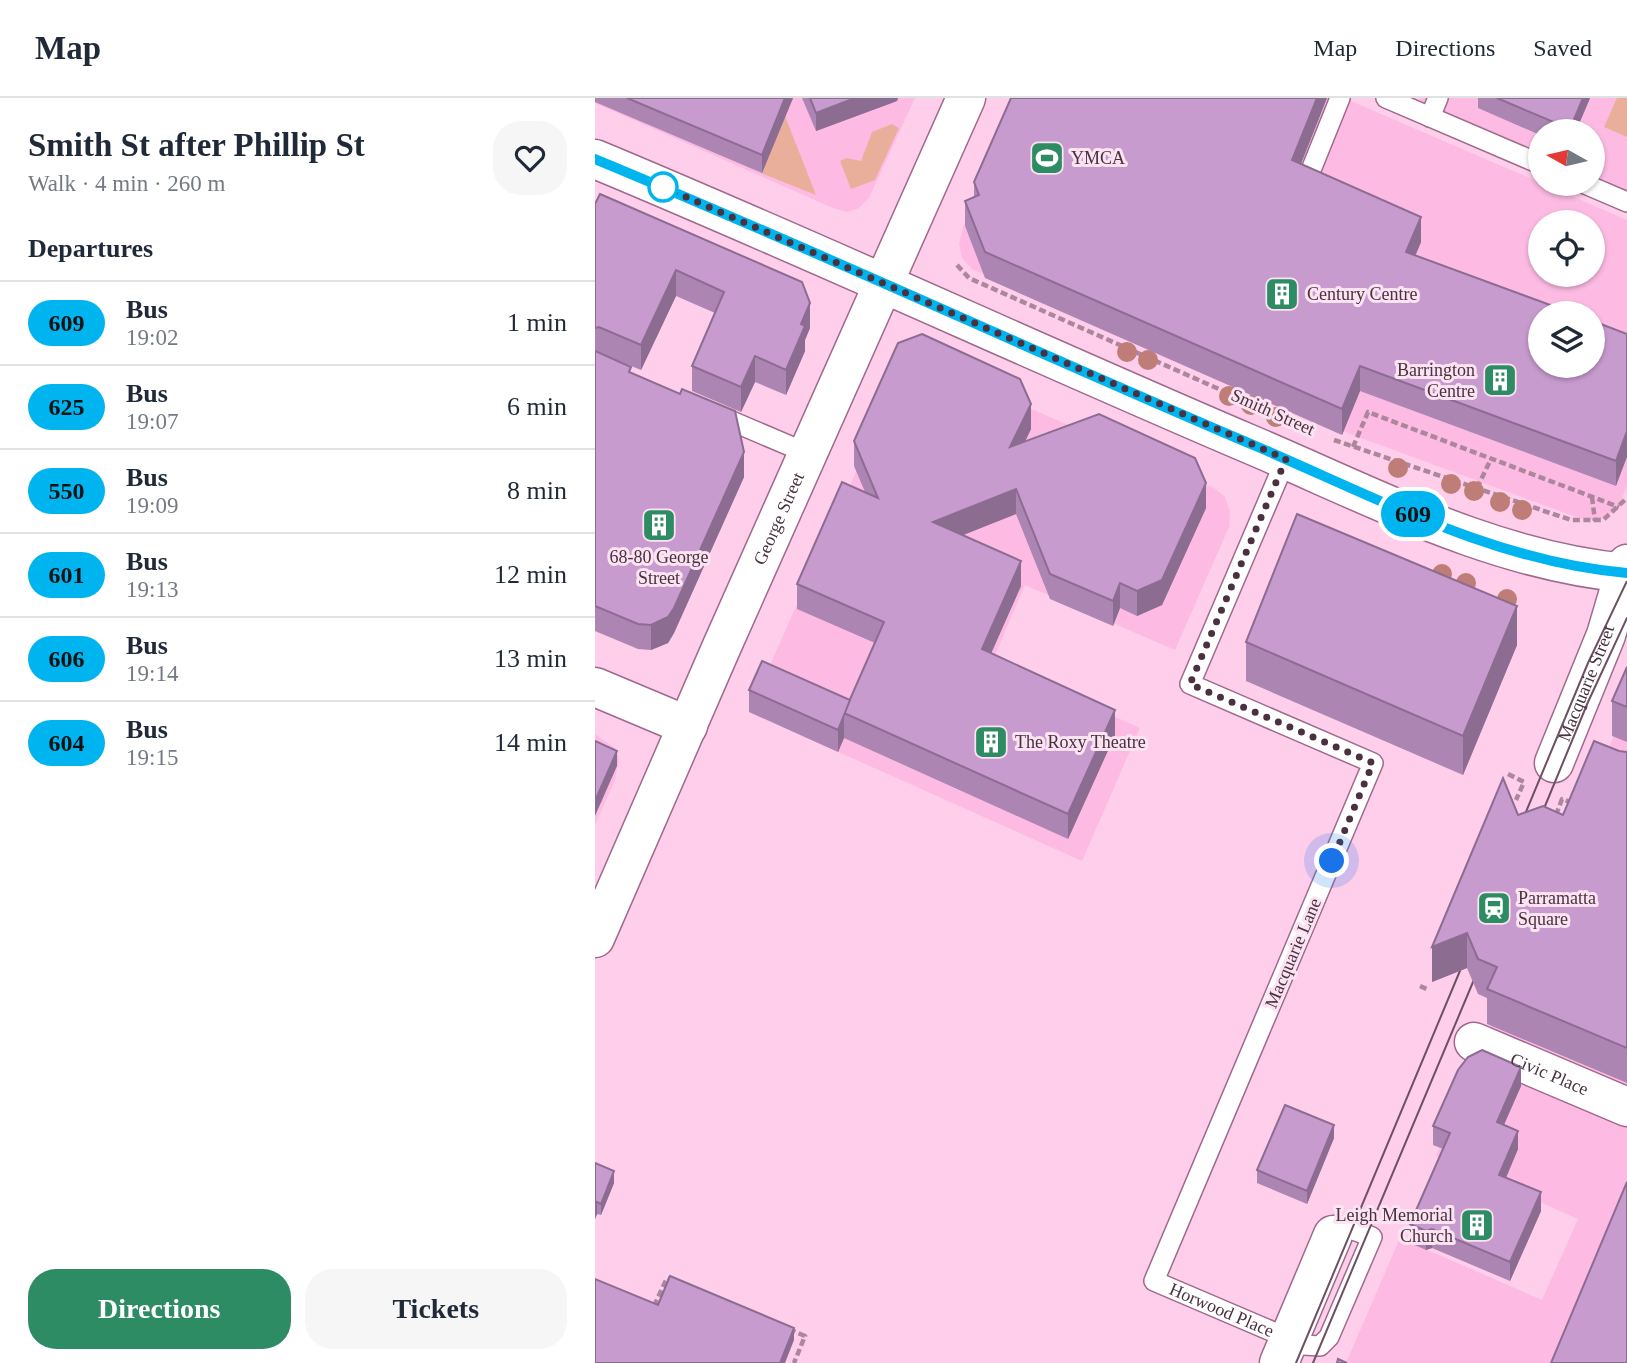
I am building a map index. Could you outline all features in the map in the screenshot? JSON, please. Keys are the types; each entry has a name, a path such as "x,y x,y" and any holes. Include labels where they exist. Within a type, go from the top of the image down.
{"street":[{"name":"George Street","path":"595,938 967,98"},
{"path":"595,159 1477,540 1560,564 1626,570"},
{"name":"Macquarie Street","path":"1554,763 1606,635 1626,570"},
{"path":"595,687 688,726"},
{"name":"Civic Place","path":"1474,1042 1627,1107"},
{"path":"1284,1351 1333,1235"}],"lane":[{"path":"1311,170 1340,98"},
{"path":"1386,98 1528,159"},
{"path":"1430,117 1438,98"},
{"path":"1605,193 1627,202"},
{"path":"702,409 809,454"},
{"name":"Macquarie Lane","path":"1154,1281 1373,763 1190,684 1286,459"},
{"name":"Horwood Place","path":"1154,1281 1284,1351"}],"path":[{"name":"Smith Street","path":"957,265 969,278 1286,418"},
{"path":"1353,447 1368,412 1620,508 1627,498"},
{"name":"Smith Street","path":"1324,435 1571,520 1603,520 1620,508"},
{"path":"1478,488 1491,459"},
{"path":"1592,497 1595,521"},
{"path":"1507,774 1524,782 1516,800"},
{"path":"1555,816 1562,799 1574,804"},
{"path":"1420,986 1429,990"},
{"path":"643,1302 655,1307 667,1278 679,1284"},
{"path":"780,1326 805,1336 794,1363"}],"shaded area":[{"path":"595,98 915,98 869,198 859,208 847,212 595,103"},
{"path":"1020,98 1344,98 1528,177 1528,196 1571,196 1604,210 1528,210 1528,287 1605,287 1605,211 1627,220 1627,485 1613,512 1603,518 1590,520 1576,517 1342,431 972,269 962,258 959,244 963,227"},
{"path":"1421,98 1627,98 1627,190 1605,180 1605,119 1528,119 1528,147 1420,101"},
{"path":"1617,98 1627,98 1627,137 1605,127"},
{"path":"785,116 816,195 761,173"},
{"path":"892,124 899,128 875,180 851,189 840,161 846,158 861,161 872,132"},
{"path":"923,362 1214,488 1225,497 1230,511 1229,527 1175,650 1025,585 992,662 1140,728 1082,861 749,712 901,371"},
{"path":"1627,705 1627,1363 1346,1363 1400,1238 1542,1300 1578,1219 1436,1156"},
{"path":"595,734 615,748 619,759 615,780 595,825"}],"building":[{"path":"627,98 785,98 762,155"},
{"path":"810,98 855,98 816,113"},
{"path":"1011,98 1317,98 1292,160 1421,217 1406,252 1539,301 1528,301 1528,378 1605,378 1605,326 1627,334 1627,431 1616,461 1360,366 1342,409 985,252 965,201 979,195 974,182"},
{"path":"1497,98 1583,98 1574,119 1546,119"},
{"path":"600,194 802,282 810,303 801,324 805,326 786,370 755,356 741,387 692,366 724,292 676,270 641,345 599,327 595,328 595,204"},
{"path":"922,334 1020,379 1031,404 1010,447 1099,414 1195,458 1206,483 1162,580 1137,591 1120,583 1113,601 1050,574 1016,489 933,522 1021,561 982,649 1115,710 1068,814 844,713 884,622 797,584 842,482 878,498 854,441 898,343"},
{"name":"68-80 George Street","path":"595,351 631,367 629,372 680,394 682,389 735,411 744,452 674,608 668,617 651,625 638,624 595,606"},
{"path":"1297,514 1517,606 1463,736 1246,642"},
{"path":"762,661 850,700 838,730 749,690"},
{"path":"1627,667 1627,707 1612,701"},
{"path":"595,741 617,751 595,801"},
{"path":"1594,741 1627,752 1627,1048 1487,989 1497,967 1478,959 1467,933 1432,947 1503,778 1518,815 1543,806 1563,815"},
{"path":"1482,1050 1521,1067 1497,1122 1518,1131 1499,1175 1541,1192 1510,1262 1432,1229 1426,1231 1410,1224 1450,1133 1433,1126 1458,1070 1468,1057"},
{"path":"1285,1105 1334,1125 1307,1191 1257,1170"},
{"path":"595,1163 614,1171 601,1204 597,1202 595,1207"},
{"path":"1627,1182 1627,1363 1551,1363"},
{"path":"670,1276 794,1328 780,1363 595,1363 595,1279 658,1305"}],"tram line":[{"path":"1518,831 1588,663 1627,581"},
{"path":"1538,823 1588,702 1627,618"},
{"path":"1296,1363 1467,954"},
{"path":"1313,1363 1481,963"}],"bus line":[{"name":"609","path":"595,159 1477,540 1560,564 1627,573"}],"place":[{"name":"YMCA","path":"1047,158"},
{"name":"Century Centre","path":"1282,294"},
{"name":"Barrington Centre","path":"1500,380"},
{"name":"68-80 George Street","path":"659,525"},
{"name":"The Roxy Theatre","path":"991,742"},
{"name":"Parramatta Square","path":"1494,908"},
{"name":"Leigh Memorial Church","path":"1477,1225"}],"route":[{"path":"663,187 1286,459 1190,684 1373,763 1332,861"}]}
